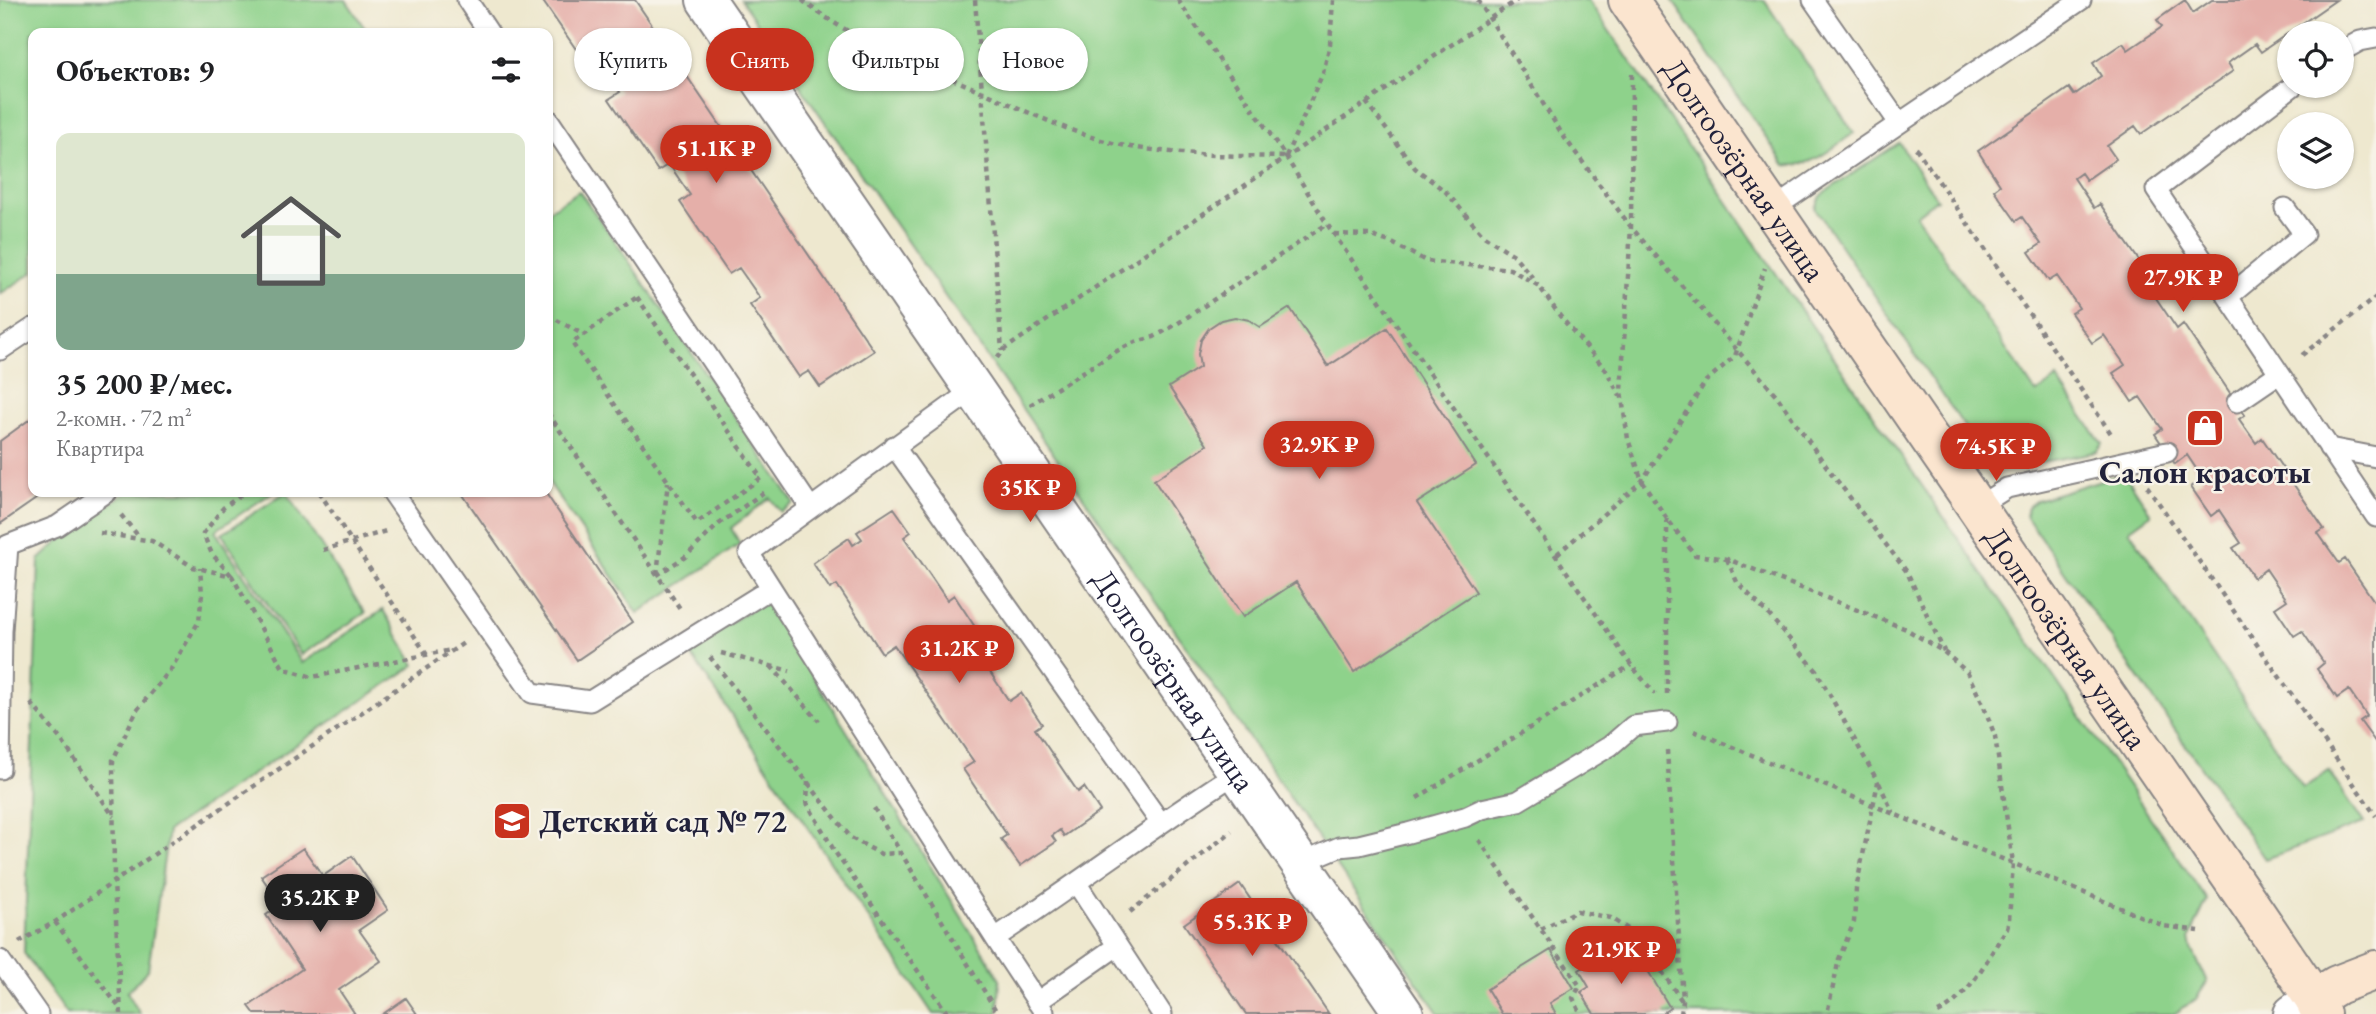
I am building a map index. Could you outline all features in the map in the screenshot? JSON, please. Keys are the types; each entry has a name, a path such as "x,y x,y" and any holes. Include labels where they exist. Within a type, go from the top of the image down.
{"main road":[{"name":"Долгоозёрная улица","path":"1630,3 1977,507 2314,1010"},
{"path":"2314,1010 2337,985 2376,970"}],"street":[{"name":"Долгоозёрная улица","path":"706,0 1404,1014"}],"lane":[{"path":"467,0 479,28"},
{"path":"1813,0 1899,123"},
{"path":"1773,209 2081,0"},
{"path":"2354,44 2376,38"},
{"path":"2278,98 2156,190 2376,517"},
{"path":"553,126 810,506"},
{"path":"2228,297 2304,234 2285,208"},
{"path":"0,350 28,331"},
{"path":"2237,402 2278,374"},
{"path":"973,390 810,506 749,553 1040,1007 1112,938"},
{"path":"894,446 1160,822"},
{"path":"2329,448 2376,457"},
{"path":"1977,507 2007,488 2167,452"},
{"path":"0,769 8,545 57,526 100,497"},
{"path":"396,497 532,694 590,701 694,642 770,589"},
{"path":"1301,863 1339,847 1359,845 1518,801 1610,746 1633,726 1667,715"},
{"path":"995,938 1077,884 1160,822 1238,772"},
{"path":"1077,884 1162,1014"},
{"path":"6,953 38,1014"}],"path":[{"path":"802,0 871,45 978,89"},
{"path":"975,0 978,45"},
{"path":"1178,0 1286,157 1327,224 1667,715 1696,733 2164,926 2199,932"},
{"path":"1286,157 1323,74 1330,44 1333,0"},
{"path":"1478,0 1564,137 1632,227 1776,395 1907,572 1944,652"},
{"path":"973,390 1002,351 1517,0"},
{"path":"1630,3 1632,227 1621,391 1628,439 1642,481 1695,555 1727,559 1906,629 1944,652 1966,672 1983,704 1995,736 2013,863 2007,928 1960,997 1949,1008 1936,1014"},
{"path":"981,91 1002,351"},
{"path":"983,91 1081,133 1129,146 1212,156 1286,157"},
{"path":"1366,102 1415,167 1446,192 1484,236 1514,255 1560,316 1606,370 1622,400"},
{"path":"1556,554 1642,481 1706,381 1735,356 1766,263 1773,209"},
{"path":"999,427 1046,394 1115,352 1132,343 1154,337 1177,324 1327,224"},
{"path":"1335,234 1370,235 1426,261 1510,269 1539,286"},
{"path":"637,297 761,478 697,523 668,481 572,343 637,297"},
{"path":"2278,374 2376,297"},
{"path":"553,318 584,335"},
{"path":"553,420 657,575 694,642 808,780 851,838 881,854 939,851"},
{"path":"657,575 668,481"},
{"path":"657,575 685,557 719,524 769,488"},
{"path":"239,497 223,508 203,534 212,554 232,576 283,668 312,677 453,650"},
{"path":"321,497 427,655"},
{"path":"1667,519 1667,715 1683,1002 1681,1014"},
{"path":"323,550 413,522"},
{"path":"57,526 152,541 193,567 232,576"},
{"path":"1727,559 1737,582 1816,670 1894,814"},
{"path":"120,1011 114,882 113,760 137,710 171,669 200,621 200,568"},
{"path":"6,953 486,627"},
{"path":"694,642 830,681"},
{"path":"1407,804 1631,665"},
{"path":"771,666 824,726"},
{"path":"2,670 62,741 114,818"},
{"path":"808,780 807,803 835,852 948,1014"},
{"path":"1827,1014 1839,959 1854,922 1856,889 1878,782"},
{"path":"873,806 998,1014"},
{"path":"1465,817 1580,986 1573,998 1581,1014"},
{"path":"1112,938 1235,828"},
{"path":"1541,929 1577,911 1611,918 1637,935 1683,1002"},
{"path":"55,922 120,1011"}],"green space":[{"path":"0,0 346,0 365,28 28,28 28,275 0,294"},
{"path":"741,0 1588,0 2207,900 2190,937 2192,949 2207,982 2196,999 2174,1014 1439,1014 804,91 814,91 814,28 760,28"},
{"path":"1672,0 1764,0 1854,133 1813,160 1785,165"},
{"path":"1899,143 1937,199 1916,215 2036,393 2057,379 2102,444 2096,452 2019,466 2003,466 1987,460 1815,208 1825,192"},
{"path":"579,191 794,503 781,512 770,498 731,528 740,544 638,613 553,488 553,208"},
{"path":"2117,475 2127,477 2151,514 2129,530 2303,788 2329,771 2364,823 2265,859 2025,515 2029,506 2037,500"},
{"path":"120,497 266,497 215,531 302,663 383,610 415,665 168,831 148,970 127,992 140,1014 67,1014 24,953 39,560 68,533"},
{"path":"278,497 289,497 365,613 301,655 222,534"},
{"path":"766,600 1000,979 998,1014 933,1014 688,650"}],"building":[{"path":"542,0 635,0 654,28 574,28 574,46"},
{"path":"2185,0 2193,13 2212,0 2336,0 2306,21 2277,21 2277,41 2261,52 2255,44 2228,63 2233,71 2141,134 2135,126 2107,146 2116,159 2086,180 2081,173 2074,178 2094,208 2100,204 2162,294 2156,298 2177,329 2183,324 2245,415 2239,419 2256,443 2262,438 2324,529 2318,533 2339,563 2345,559 2376,604 2376,743 2360,721 2367,716 2349,690 2337,698 2317,669 2324,663 2302,631 2294,636 2275,608 2287,600 2266,569 2254,578 2233,548 2241,543 2219,510 2211,516 2191,487 2203,479 2187,455 2175,464 2155,434 2162,429 2140,397 2132,402 2113,373 2125,365 2104,335 2092,343 2071,313 2079,308 2057,276 2049,281 2029,252 2041,244 2022,217 2016,221 1994,190 2000,185 1978,151 2069,88 2074,95 2101,76 2093,63 2123,43 2128,50 2162,27 2157,20"},
{"path":"692,84 874,351 820,387 809,371 799,377 750,305 760,298 739,268 729,274 680,202 690,195 669,164 658,171 609,99 620,92 692,91"},
{"path":"1290,308 1328,366 1387,328 1476,465 1417,503 1476,592 1354,672 1296,582 1243,617 1154,480 1207,445 1169,387 1200,367 1198,354 1201,340 1209,328 1221,320 1235,317 1249,320 1260,327"},
{"path":"28,421 28,497 39,497 0,524 0,441"},
{"path":"464,497 548,497 633,622 577,660"},
{"path":"894,508 911,532 904,537 947,600 954,595 977,630 967,637 1009,701 1021,693 1042,724 1035,729 1078,792 1084,787 1100,811 1064,836 1060,830 1052,836 1056,842 1020,866 1001,839 1007,835 963,769 974,762 894,645 882,653 837,585 830,589 813,563 849,538 853,545 862,539 857,532"},
{"path":"303,848 323,876 352,856 388,910 359,930 381,961 339,990 355,1014 255,1014 249,1006 302,969 266,915 281,905 261,876"},
{"path":"1240,884 1329,1014 1246,1014 1184,924"},
{"path":"1622,943 1635,964 1641,959 1670,1008 1664,1012 1666,1014 1594,1014 1581,992 1589,987 1579,970"},
{"path":"1551,950 1574,988 1550,1003 1556,1014 1502,1014 1487,989"},
{"path":"406,998 417,1014 383,1014"}],"place":[{"name":"Салон красоты","path":"2205,428"},
{"name":"Детский сад № 72","path":"512,821"}]}
